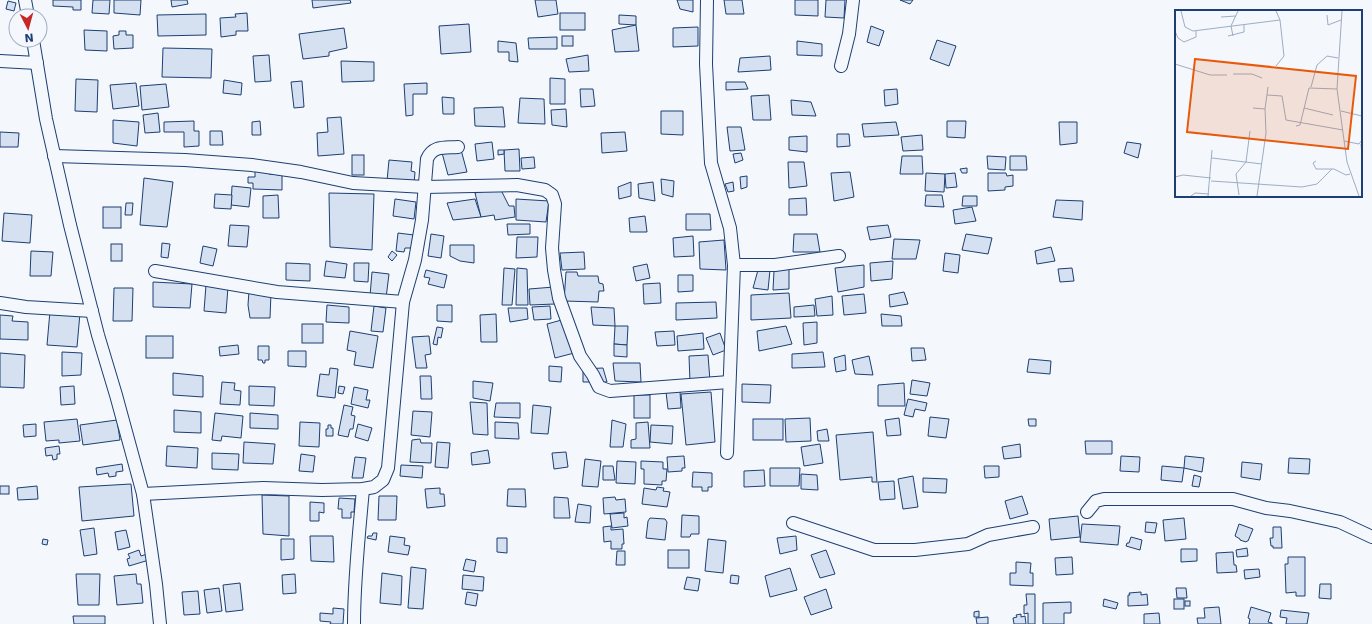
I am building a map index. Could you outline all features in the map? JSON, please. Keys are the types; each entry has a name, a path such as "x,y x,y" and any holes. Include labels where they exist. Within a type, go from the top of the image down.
{"street":[{"path":"707,0 706,64 711,162 730,228 734,265 727,453"},
{"path":"841,66 849,34 853,0"},
{"path":"34,48 46,119 70,225 92,311 143,494 156,584 160,624"},
{"path":"0,61 37,63"},
{"path":"143,494 263,488 322,490 363,489 374,487 383,480 388,468 403,302 414,260 422,220 427,159 430,153 436,148 458,147"},
{"path":"54,156 185,160 252,165 301,172 353,183 425,187 517,185 545,190 552,195 554,204 552,248 559,298 580,356 599,387 610,391 729,382"},
{"path":"734,265 775,265 839,256"},
{"path":"155,271 277,292 403,302"},
{"path":"0,303 26,307 92,311"},
{"path":"354,624 356,568 363,489"},
{"path":"1087,512 1096,501 1104,499 1233,499 1266,508 1290,511 1316,518 1340,522 1372,537"},
{"path":"793,523 874,550 915,550 968,544 988,535 1033,527"}],"building":[{"path":"53,0 81,0 81,10 73,10 73,7 53,6"},
{"path":"93,0 110,0 109,14 92,13"},
{"path":"114,0 141,0 140,15 114,13"},
{"path":"171,0 187,0 188,4 172,7"},
{"path":"312,0 350,0 351,3 313,8"},
{"path":"535,0 556,0 558,14 538,17"},
{"path":"677,0 693,0 693,12 680,9"},
{"path":"724,0 742,0 744,14 726,14"},
{"path":"795,0 818,0 818,16 795,15"},
{"path":"826,0 845,0 844,18 825,17"},
{"path":"900,0 913,0 910,4"},
{"path":"8,1 16,3 15,8 6,9"},
{"path":"247,13 248,31 236,31 236,35 221,37 220,18 236,17 235,14"},
{"path":"560,13 585,13 585,30 560,30"},
{"path":"206,14 206,35 158,36 157,15"},
{"path":"619,15 636,16 636,25 619,24"},
{"path":"469,24 471,52 441,54 439,26"},
{"path":"636,25 639,51 615,52 612,30"},
{"path":"871,26 884,31 879,46 867,42"},
{"path":"698,27 698,46 673,47 673,28"},
{"path":"344,28 347,48 329,52 329,56 303,59 299,34"},
{"path":"84,30 107,31 107,51 85,50"},
{"path":"119,31 126,31 126,35 133,35 133,48 114,49 113,36 119,35"},
{"path":"562,36 573,36 573,46 562,46"},
{"path":"557,37 557,49 529,49 528,38"},
{"path":"937,40 956,46 949,66 930,59"},
{"path":"498,41 516,43 518,62 509,61 509,52 498,52"},
{"path":"797,41 822,44 822,56 797,55"},
{"path":"163,48 212,49 211,78 162,77"},
{"path":"269,55 271,81 255,82 253,56"},
{"path":"588,55 589,71 569,72 566,59"},
{"path":"770,56 771,70 738,72 740,58"},
{"path":"341,61 374,62 374,81 342,82"},
{"path":"550,78 565,79 565,104 550,104"},
{"path":"76,79 98,80 97,112 75,111"},
{"path":"224,80 242,83 241,95 223,93"},
{"path":"302,81 304,107 294,108 291,82"},
{"path":"726,82 745,82 748,89 726,90"},
{"path":"136,83 139,106 113,109 110,85"},
{"path":"427,83 427,94 413,94 413,115 406,116 404,84"},
{"path":"166,84 169,107 142,110 140,86"},
{"path":"580,89 593,89 595,106 581,107"},
{"path":"897,89 898,104 885,106 884,90"},
{"path":"769,95 771,120 753,120 751,96"},
{"path":"442,97 454,98 454,114 443,114"},
{"path":"520,98 544,99 545,124 518,123"},
{"path":"791,100 811,102 816,116 792,115"},
{"path":"503,107 505,127 475,126 474,108"},
{"path":"566,109 567,127 552,125 551,110"},
{"path":"661,111 683,111 683,135 661,134"},
{"path":"158,113 160,132 145,133 143,115"},
{"path":"341,117 344,154 318,156 317,133 328,132 327,118"},
{"path":"113,120 139,122 137,146 113,143"},
{"path":"194,121 194,131 199,131 199,146 184,147 184,132 164,132 164,122"},
{"path":"260,121 261,135 252,135 252,122"},
{"path":"947,121 966,121 965,138 947,137"},
{"path":"896,122 899,135 864,137 862,124"},
{"path":"1059,122 1077,122 1077,143 1060,145"},
{"path":"727,127 741,127 745,150 730,151"},
{"path":"210,131 222,131 223,145 210,145"},
{"path":"0,132 19,133 18,147 0,147"},
{"path":"625,132 627,151 602,153 601,133"},
{"path":"837,134 849,134 850,146 837,147"},
{"path":"922,135 923,150 903,151 901,137"},
{"path":"807,136 807,152 789,150 789,137"},
{"path":"492,142 494,159 477,161 475,144"},
{"path":"1127,142 1141,144 1138,158 1124,153"},
{"path":"460,146 467,172 448,175 441,149"},
{"path":"519,149 520,171 505,171 504,150"},
{"path":"498,150 504,150 504,154 498,155"},
{"path":"741,153 743,160 735,163 733,154"},
{"path":"352,155 364,155 364,175 352,175"},
{"path":"902,156 922,156 923,174 900,174"},
{"path":"987,156 1006,157 1005,170 988,169"},
{"path":"1010,156 1026,156 1027,170 1010,170"},
{"path":"534,157 535,168 522,169 521,158"},
{"path":"389,160 412,162 411,171 415,172 414,184 387,181"},
{"path":"788,162 804,162 807,186 789,188"},
{"path":"967,168 967,173 962,173 960,169"},
{"path":"255,169 269,169 269,174 282,175 282,190 253,189 253,183 248,183 248,177 255,177"},
{"path":"850,172 854,197 834,201 831,173"},
{"path":"926,173 945,174 944,192 925,191"},
{"path":"955,173 957,187 946,188 945,174"},
{"path":"988,173 1006,173 1007,176 1013,175 1013,186 1005,187 1005,190 988,191"},
{"path":"747,176 747,187 741,189 740,177"},
{"path":"144,178 173,182 167,227 140,225"},
{"path":"661,179 674,181 673,197 662,194"},
{"path":"631,182 631,196 619,199 618,187"},
{"path":"653,182 655,201 639,198 638,184"},
{"path":"733,182 734,191 728,192 725,184"},
{"path":"232,186 251,188 249,207 231,205"},
{"path":"500,188 509,206 514,206 515,217 495,220 494,215 481,217 475,193"},
{"path":"329,193 374,194 372,250 330,247"},
{"path":"215,194 232,195 231,209 214,208"},
{"path":"278,195 279,218 263,218 263,196"},
{"path":"926,195 942,195 944,207 925,206"},
{"path":"963,196 977,196 977,206 962,206"},
{"path":"806,198 807,215 789,215 789,199"},
{"path":"395,199 416,202 414,219 393,216"},
{"path":"475,199 481,217 453,220 447,203"},
{"path":"516,199 549,201 546,222 516,220"},
{"path":"1056,200 1083,201 1082,220 1053,217"},
{"path":"126,203 133,203 132,215 125,215"},
{"path":"103,207 121,207 121,228 103,228"},
{"path":"972,207 976,221 955,224 953,210"},
{"path":"4,213 32,215 30,243 2,241"},
{"path":"686,214 710,214 711,230 686,230"},
{"path":"645,216 647,232 630,232 629,218"},
{"path":"507,224 530,224 530,234 508,235"},
{"path":"230,225 249,226 247,247 228,246"},
{"path":"888,225 891,237 870,240 867,227"},
{"path":"398,233 414,235 412,248 405,248 404,252 396,251"},
{"path":"431,234 444,236 441,258 428,256"},
{"path":"794,234 817,234 820,252 793,252"},
{"path":"966,234 992,238 988,254 962,250"},
{"path":"693,236 694,256 674,257 673,238"},
{"path":"517,237 538,237 537,257 516,258"},
{"path":"894,239 920,240 916,259 892,259"},
{"path":"724,240 726,270 700,269 699,242"},
{"path":"162,243 170,244 168,258 161,257"},
{"path":"111,244 122,244 122,261 111,261"},
{"path":"450,245 474,245 474,263 460,261 450,256"},
{"path":"203,246 217,249 213,266 200,263"},
{"path":"1051,247 1055,261 1037,264 1035,251"},
{"path":"31,251 53,252 51,276 30,276"},
{"path":"392,251 397,255 392,261 388,257"},
{"path":"584,252 585,269 562,270 560,253"},
{"path":"945,253 960,255 958,273 943,271"},
{"path":"326,261 347,264 345,278 324,276"},
{"path":"893,261 892,279 871,281 870,263"},
{"path":"286,263 310,264 310,281 286,280"},
{"path":"354,263 369,263 368,282 354,281"},
{"path":"647,264 650,278 636,281 633,267"},
{"path":"864,265 864,287 838,292 835,268"},
{"path":"504,268 515,269 512,305 502,305"},
{"path":"517,268 527,269 528,305 516,305"},
{"path":"1072,268 1074,281 1060,282 1058,269"},
{"path":"789,269 789,289 773,290 774,271"},
{"path":"426,270 447,275 444,288 428,284 430,278 424,277"},
{"path":"758,270 770,270 768,290 753,288"},
{"path":"372,272 389,274 386,298 370,296"},
{"path":"566,272 577,272 578,276 598,276 599,283 603,284 604,291 599,291 598,302 564,301"},
{"path":"678,275 693,275 693,291 678,292"},
{"path":"153,282 192,284 190,308 153,307"},
{"path":"660,283 661,303 644,304 643,284"},
{"path":"206,285 228,287 226,313 204,311"},
{"path":"554,287 555,304 530,305 529,289"},
{"path":"114,288 133,288 132,321 113,321"},
{"path":"249,291 271,293 270,318 250,318 248,305"},
{"path":"904,292 908,304 890,307 889,295"},
{"path":"789,293 791,318 751,320 751,295"},
{"path":"864,294 866,313 844,315 842,296"},
{"path":"832,296 833,315 817,316 815,299"},
{"path":"716,302 717,318 676,320 676,303"},
{"path":"327,305 349,307 349,323 326,322"},
{"path":"437,305 452,305 452,322 437,321"},
{"path":"814,305 815,316 794,317 794,307"},
{"path":"374,306 386,308 383,332 371,331"},
{"path":"550,306 551,319 534,320 532,307"},
{"path":"591,307 614,308 615,326 593,325"},
{"path":"508,308 527,308 528,319 510,322"},
{"path":"50,311 80,313 77,347 47,345"},
{"path":"496,314 497,342 481,342 480,315"},
{"path":"881,314 901,316 902,326 882,326"},
{"path":"0,315 13,316 12,321 28,322 28,340 0,339"},
{"path":"569,318 578,352 555,358 547,324"},
{"path":"817,322 817,343 804,345 803,323"},
{"path":"302,324 323,324 323,343 302,343"},
{"path":"615,326 628,326 627,345 614,344"},
{"path":"786,326 792,344 759,351 757,331"},
{"path":"437,327 443,328 441,338 438,337 437,345 433,344"},
{"path":"350,331 378,336 373,368 354,365 356,352 347,350"},
{"path":"674,331 675,345 657,346 655,332"},
{"path":"703,333 704,349 678,351 677,336"},
{"path":"720,333 726,350 713,355 706,338"},
{"path":"146,336 173,336 173,358 146,358"},
{"path":"429,336 431,354 425,355 427,368 416,368 412,337"},
{"path":"614,344 627,345 627,357 614,356"},
{"path":"238,345 239,354 220,356 219,347"},
{"path":"258,346 269,346 269,360 265,360 265,363 263,363 262,360 258,360"},
{"path":"911,348 924,348 926,360 912,361"},
{"path":"288,351 306,351 306,367 288,366"},
{"path":"62,352 82,353 81,375 62,376"},
{"path":"823,352 825,367 792,368 792,354"},
{"path":"0,353 25,355 24,388 0,387"},
{"path":"708,355 710,381 690,382 689,356"},
{"path":"845,355 846,370 836,372 834,358"},
{"path":"869,356 873,375 855,374 852,360"},
{"path":"1029,359 1051,361 1050,374 1027,372"},
{"path":"613,363 640,363 641,382 615,381"},
{"path":"549,366 562,367 561,382 549,381"},
{"path":"330,368 338,369 335,398 317,396 320,374 329,375"},
{"path":"603,368 607,382 583,382 583,369"},
{"path":"173,373 203,376 203,397 173,395"},
{"path":"420,376 431,376 432,399 421,399"},
{"path":"912,380 930,383 927,396 910,394"},
{"path":"473,381 493,383 490,401 473,398"},
{"path":"222,382 235,383 234,390 241,391 240,405 220,404"},
{"path":"904,383 905,406 878,406 878,385"},
{"path":"742,384 771,385 770,403 742,402"},
{"path":"74,386 75,404 61,405 60,387"},
{"path":"249,386 275,387 274,406 249,405"},
{"path":"339,386 345,387 343,394 338,393"},
{"path":"354,387 368,390 366,400 370,400 368,408 351,404"},
{"path":"680,391 681,408 668,409 666,392"},
{"path":"711,392 715,442 686,445 681,394"},
{"path":"634,395 650,395 650,418 634,418"},
{"path":"908,399 927,403 925,411 915,409 913,417 904,415"},
{"path":"470,402 487,403 488,435 473,434"},
{"path":"496,403 520,403 520,418 494,417"},
{"path":"344,405 353,407 351,415 355,416 353,429 350,429 348,437 338,435"},
{"path":"533,405 551,407 548,434 531,433"},
{"path":"174,410 201,412 201,433 174,432"},
{"path":"413,411 432,412 430,437 411,435"},
{"path":"215,413 243,416 241,438 222,436 221,441 212,440"},
{"path":"250,413 278,415 278,429 250,428"},
{"path":"930,417 949,419 946,438 928,436"},
{"path":"810,418 811,441 786,442 785,419"},
{"path":"899,418 901,435 887,436 885,420"},
{"path":"77,419 80,441 59,443 59,440 46,441 44,422"},
{"path":"753,419 783,419 783,440 753,440"},
{"path":"1028,419 1036,419 1036,426 1029,426"},
{"path":"117,420 120,440 83,445 80,425"},
{"path":"612,420 626,424 623,447 610,447"},
{"path":"300,422 320,423 319,447 299,446"},
{"path":"495,422 518,423 519,439 495,438"},
{"path":"648,422 650,448 631,448 631,440 636,439 636,423"},
{"path":"36,424 36,436 24,437 23,425"},
{"path":"358,424 372,428 368,441 355,437"},
{"path":"328,425 331,425 331,428 333,428 333,436 326,436 326,429 328,429"},
{"path":"651,425 673,426 672,444 650,442"},
{"path":"827,429 829,441 818,441 817,431"},
{"path":"873,432 877,482 872,482 872,477 840,480 836,435"},
{"path":"420,439 421,443 432,443 431,463 410,462 412,440"},
{"path":"1085,441 1112,441 1112,454 1086,454"},
{"path":"244,442 275,444 273,464 243,463"},
{"path":"437,442 450,443 448,468 435,467"},
{"path":"820,444 823,463 804,466 801,447"},
{"path":"1020,444 1021,457 1004,459 1002,447"},
{"path":"59,446 60,454 57,454 57,459 53,460 52,455 46,456 45,448"},
{"path":"167,446 198,448 197,468 166,466"},
{"path":"488,450 490,463 472,465 471,453"},
{"path":"566,452 568,467 554,469 552,453"},
{"path":"212,453 239,454 238,470 212,469"},
{"path":"301,454 315,456 313,472 299,471"},
{"path":"684,456 685,468 682,468 682,471 668,472 667,457"},
{"path":"1121,456 1140,457 1139,472 1120,471"},
{"path":"1185,456 1204,458 1202,472 1184,468"},
{"path":"355,457 366,458 363,478 352,478"},
{"path":"1289,458 1310,459 1309,474 1288,473"},
{"path":"585,459 601,461 598,487 582,486"},
{"path":"617,461 636,462 635,484 616,483"},
{"path":"641,461 663,462 663,469 667,469 666,481 662,481 662,485 644,484 644,469 641,469"},
{"path":"1242,462 1262,464 1260,480 1241,477"},
{"path":"122,464 123,471 116,472 116,476 109,477 108,473 97,475 96,468"},
{"path":"401,465 423,466 422,478 400,476"},
{"path":"603,466 613,466 615,480 603,480"},
{"path":"984,466 999,466 999,477 985,478"},
{"path":"1162,466 1184,468 1182,482 1161,480"},
{"path":"770,468 800,468 799,486 770,486"},
{"path":"764,470 765,486 744,487 744,471"},
{"path":"693,472 712,473 712,487 708,487 708,491 702,491 702,487 692,487"},
{"path":"801,474 817,475 818,490 801,489"},
{"path":"1194,475 1201,477 1199,487 1192,486"},
{"path":"913,476 918,507 903,509 898,479"},
{"path":"923,478 947,479 946,493 923,492"},
{"path":"894,481 895,499 880,500 878,482"},
{"path":"131,484 134,516 82,521 79,487"},
{"path":"0,486 9,486 9,494 0,494"},
{"path":"37,486 38,499 18,500 17,488"},
{"path":"657,487 664,488 663,491 670,492 667,507 642,504 644,488 656,490"},
{"path":"440,488 440,494 444,494 445,506 427,508 425,489"},
{"path":"508,489 525,489 526,507 507,506"},
{"path":"262,495 289,496 289,536 263,534"},
{"path":"379,496 397,496 396,520 378,520"},
{"path":"1022,496 1028,514 1010,519 1005,501"},
{"path":"554,497 568,498 570,518 554,518"},
{"path":"615,497 616,500 625,499 626,512 604,514 603,498"},
{"path":"339,498 355,499 354,512 351,512 351,518 342,518 342,509 338,509"},
{"path":"310,502 324,503 324,513 319,512 319,521 310,521"},
{"path":"578,504 591,506 590,523 575,522"},
{"path":"624,513 624,518 627,517 628,526 612,528 610,514"},
{"path":"682,515 699,516 699,534 691,534 690,537 681,537"},
{"path":"1078,516 1080,537 1051,540 1049,519"},
{"path":"650,518 665,519 667,522 665,540 646,538 648,521"},
{"path":"1184,518 1186,539 1165,541 1163,520"},
{"path":"1146,522 1157,523 1155,533 1145,532"},
{"path":"1082,524 1120,526 1118,545 1080,542"},
{"path":"1239,524 1253,529 1248,541 1246,542 1235,536"},
{"path":"611,526 611,530 623,529 624,544 622,544 622,549 611,549 611,541 604,542 603,527"},
{"path":"1273,527 1281,527 1282,548 1273,548 1273,546 1271,546 1270,538 1273,538"},
{"path":"94,528 97,554 84,556 80,530"},
{"path":"126,530 130,547 118,550 115,532"},
{"path":"373,533 377,533 376,540 367,538 368,536 372,536"},
{"path":"310,536 333,536 334,562 311,561"},
{"path":"390,536 405,538 404,545 410,546 408,555 388,552"},
{"path":"796,536 797,550 780,554 777,538"},
{"path":"1131,537 1142,540 1140,550 1126,546"},
{"path":"497,538 507,538 507,553 497,552"},
{"path":"43,539 48,540 47,545 42,544"},
{"path":"281,539 294,539 294,559 281,560"},
{"path":"708,539 726,541 723,573 705,571"},
{"path":"1247,548 1248,556 1237,557 1236,550"},
{"path":"1181,549 1197,549 1197,561 1181,562"},
{"path":"139,550 141,556 147,554 149,560 129,566 127,559 130,558 128,554"},
{"path":"668,550 689,550 689,568 668,568"},
{"path":"826,550 835,574 820,578 811,555"},
{"path":"617,551 625,551 625,565 616,565"},
{"path":"1233,552 1234,565 1236,565 1237,572 1217,573 1216,553"},
{"path":"1072,557 1073,574 1056,575 1055,558"},
{"path":"1288,557 1305,557 1305,596 1296,596 1296,592 1286,593 1285,564 1288,564"},
{"path":"466,559 476,561 474,572 463,570"},
{"path":"1016,562 1031,563 1030,573 1033,573 1033,586 1010,585 1010,573 1016,573"},
{"path":"411,567 426,569 423,609 408,608"},
{"path":"790,568 797,590 770,597 765,576"},
{"path":"1259,569 1260,577 1245,579 1244,570"},
{"path":"382,573 402,576 401,605 380,603"},
{"path":"76,574 100,574 99,605 78,605"},
{"path":"136,574 137,584 141,584 143,603 117,605 114,576"},
{"path":"295,574 296,593 283,594 282,575"},
{"path":"463,575 484,577 483,591 462,589"},
{"path":"731,575 739,576 738,584 730,583"},
{"path":"687,577 700,579 698,591 684,589"},
{"path":"240,583 243,610 226,612 223,585"},
{"path":"1320,584 1331,584 1331,599 1319,598"},
{"path":"219,588 222,611 207,613 204,590"},
{"path":"1176,588 1186,588 1187,598 1177,598"},
{"path":"826,589 832,608 811,615 804,597"},
{"path":"198,591 200,614 184,615 182,592"},
{"path":"467,592 478,594 476,606 465,604"},
{"path":"1141,592 1141,595 1147,594 1148,605 1128,606 1129,593"},
{"path":"1026,594 1035,594 1035,624 1028,624 1028,613 1024,614 1024,605 1027,605"},
{"path":"1104,599 1118,603 1116,609 1103,606"},
{"path":"1174,599 1184,599 1184,609 1174,609"},
{"path":"1185,601 1190,601 1190,606 1185,606"},
{"path":"1071,602 1071,613 1064,613 1064,624 1043,624 1043,603"},
{"path":"1219,607 1221,624 1198,624 1197,618 1205,618 1204,608"},
{"path":"1251,607 1271,613 1268,622 1272,624 1249,624 1250,619 1248,618"},
{"path":"333,608 344,609 343,624 330,624 331,622 320,621 320,613 333,614"},
{"path":"1281,610 1309,613 1307,624 1286,624 1287,618 1280,617"},
{"path":"979,611 979,617 974,617 974,612"},
{"path":"1159,613 1160,624 1144,624 1144,614"},
{"path":"1021,614 1021,617 1025,616 1026,624 1014,624 1013,618 1017,617 1016,615"},
{"path":"73,616 105,616 105,624 74,624"},
{"path":"988,617 988,624 977,624 976,618"}]}
